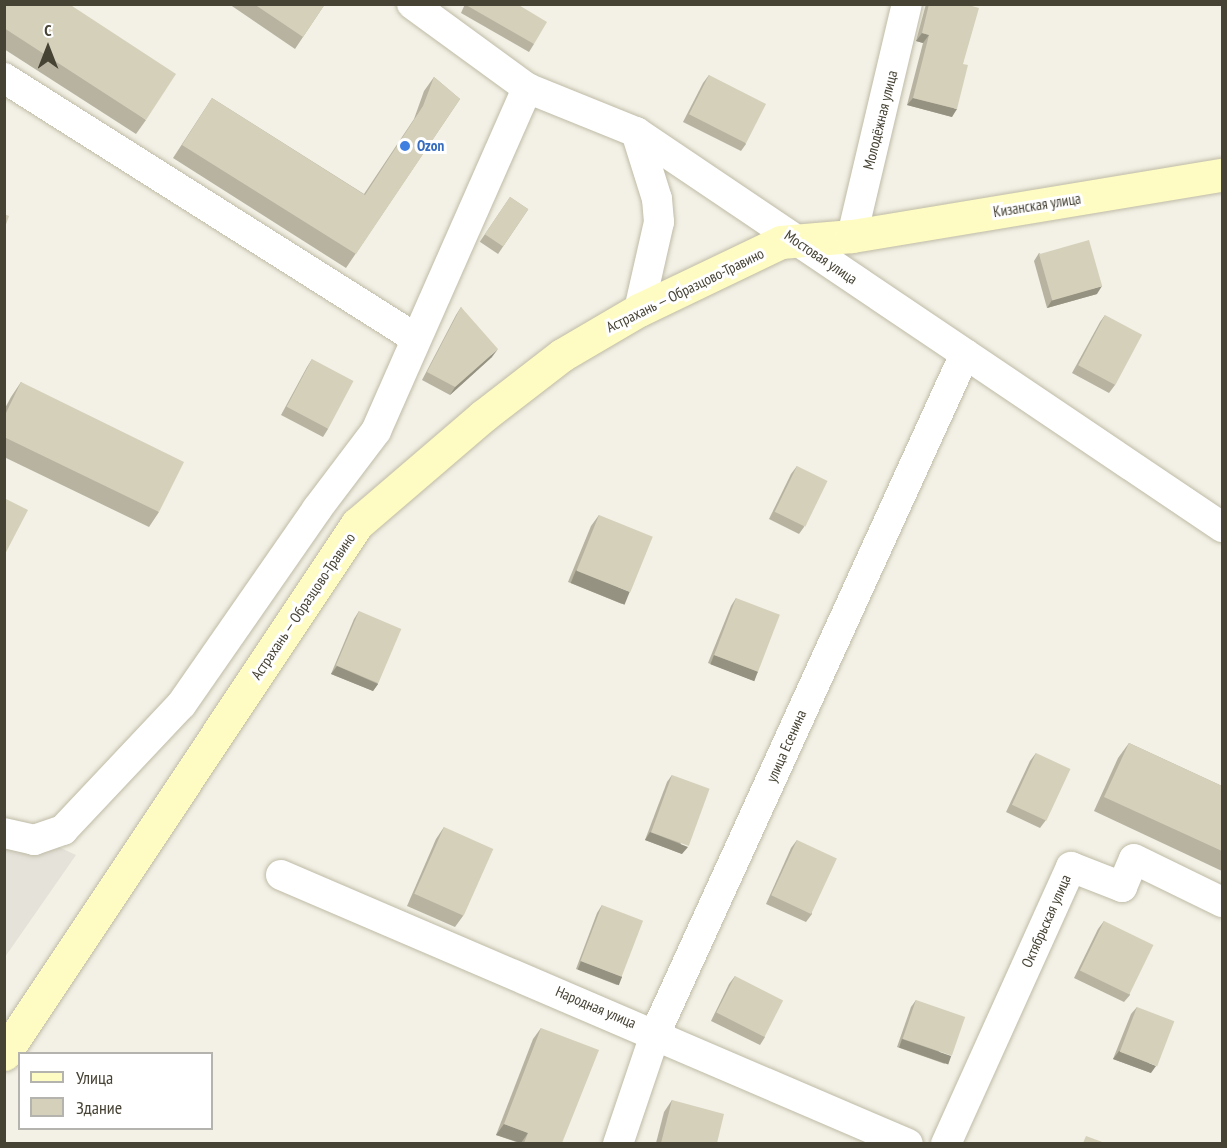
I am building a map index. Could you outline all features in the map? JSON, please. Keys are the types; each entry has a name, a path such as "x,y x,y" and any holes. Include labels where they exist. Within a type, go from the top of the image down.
{"street":[{"name":"Мостовая улица","path":"412,4 527,87 636,132 1222,527"},
{"name":"Молодёжная улица","path":"852,236 908,4"},
{"path":"4,78 415,338"},
{"path":"4,832 34,840 63,830 181,705 317,509 376,431 527,87"},
{"path":"636,132 657,199 659,222 639,310"},
{"name":"Кизанская улица","path":"852,236 1222,175"},
{"name":"Астрахань — Образцово-Травино","path":"4,1054 357,524 483,416 544,368 639,310 781,242 852,236"},
{"name":"улица Есенина","path":"618,1143 656,1032 964,354"},
{"name":"Октябрьская улица","path":"946,1143 1071,867 1122,887 1134,859 1222,902"},
{"name":"Народная улица","path":"281,875 656,1032 908,1143"}],"shaded area":[{"path":"5,822 76,855 5,957"}],"building":[{"path":"4,4 69,4 176,74 146,120 4,28"},
{"path":"254,4 325,4 303,37"},
{"path":"517,4 547,22 534,44 466,5"},
{"path":"929,4 965,4 979,8 963,64 968,65 957,109 913,98 929,35 922,33"},
{"path":"709,75 766,104 746,143 689,114"},
{"path":"434,77 460,99 356,254 182,145 212,98 365,195 423,106"},
{"path":"510,197 528,209 503,247 485,234"},
{"path":"4,214 9,216 4,230"},
{"path":"1089,240 1102,286 1052,300 1039,254"},
{"path":"461,307 498,349 455,387 427,372"},
{"path":"1105,315 1142,335 1115,385 1078,365"},
{"path":"312,359 353,381 328,429 287,407"},
{"path":"21,382 184,462 159,512 4,437 4,417"},
{"path":"797,466 828,481 805,527 775,512"},
{"path":"4,498 28,510 4,556"},
{"path":"599,515 653,537 630,592 577,571"},
{"path":"736,598 780,615 758,672 714,655"},
{"path":"359,611 401,629 378,683 336,665"},
{"path":"1129,743 1222,786 1222,851 1104,797"},
{"path":"1036,753 1070,769 1046,821 1012,805"},
{"path":"672,775 710,789 689,846 651,832"},
{"path":"444,827 493,849 464,916 414,894"},
{"path":"797,840 837,859 811,914 771,895"},
{"path":"602,905 643,921 622,977 580,961"},
{"path":"1104,921 1153,945 1129,995 1080,970"},
{"path":"735,976 783,1001 765,1037 716,1013"},
{"path":"916,1000 965,1017 952,1056 903,1039"},
{"path":"1137,1007 1174,1021 1157,1066 1120,1052"},
{"path":"541,1028 599,1050 562,1143 524,1143 528,1133 504,1124"},
{"path":"672,1100 724,1114 717,1143 661,1143"},
{"path":"1086,1136 1105,1143 1083,1143"}],"place":[{"name":"Ozon","path":"405,146"}]}
